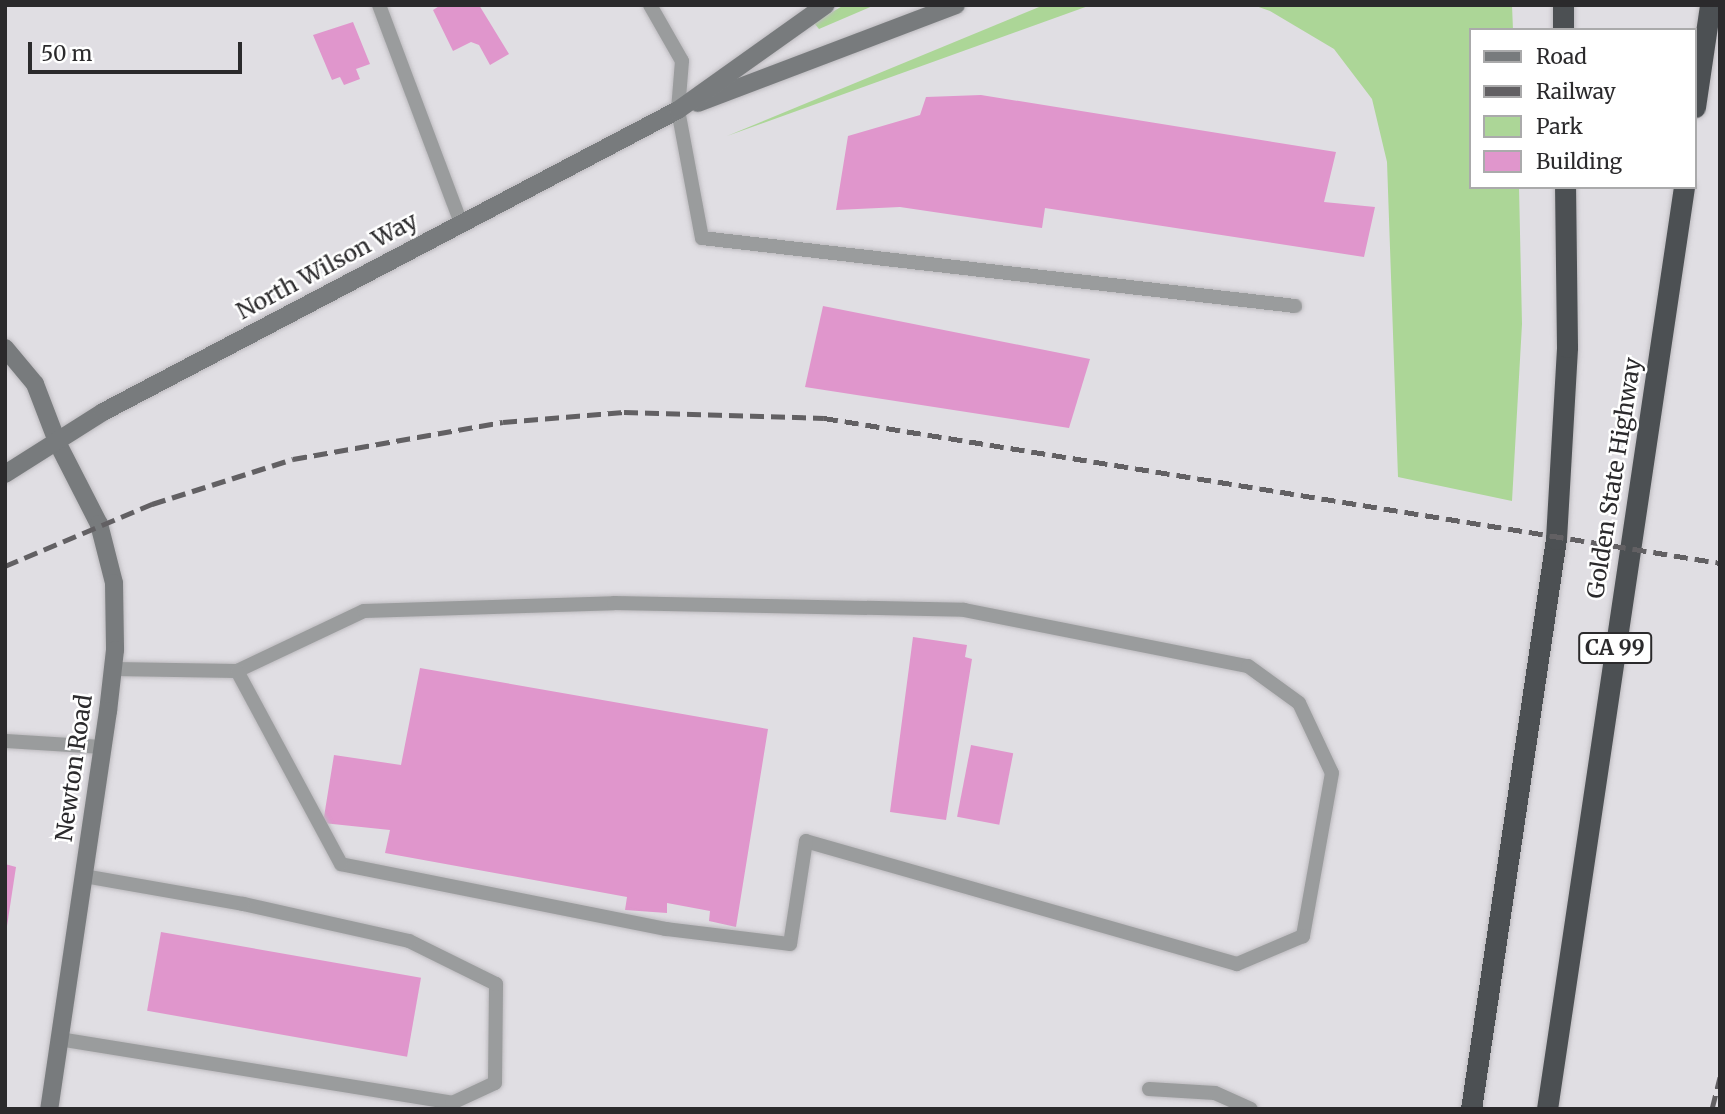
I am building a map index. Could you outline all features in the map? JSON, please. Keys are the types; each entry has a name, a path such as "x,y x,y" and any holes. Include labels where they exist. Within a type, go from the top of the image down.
{"highway":[{"path":"1563,5 1563,28"},
{"path":"1697,93 1710,5"},
{"name":"Golden State Highway","path":"1471,1109 1556,539 1567,347 1565,189"},
{"name":"Golden State Highway","path":"1546,1109 1684,189"}],"main road":[{"name":"North Wilson Way","path":"678,110 826,5"},
{"name":"North Wilson Way","path":"5,474 58,444 103,412 678,110 956,5"},
{"name":"Newton Road","path":"5,348 35,384 58,444 99,524 114,583 113,669 49,1109"}],"lane":[{"path":"380,5 461,223"},
{"path":"650,5 682,61 678,110 702,238 1295,306"},
{"path":"113,669 237,671 364,611 614,603 964,610 1248,666 1298,703 1332,773 1303,936 1237,964 806,841 790,944 666,929 341,864 237,671"},
{"path":"5,740 103,747"},
{"path":"59,1039 452,1103 495,1083 496,984 409,941 243,904 84,876"},
{"path":"1149,1089 1215,1093 1251,1109"}],"green space":[{"path":"844,5 875,5 819,29 814,23"},
{"path":"1044,5 1091,5 727,136"},
{"path":"1253,5 1512,5 1513,28 1470,28 1470,189 1519,189 1522,324 1512,501 1398,477 1387,162 1372,99 1334,49 1270,11"}],"building":[{"path":"441,5 479,5 509,54 490,65 479,45 471,42 453,51 433,10"},
{"path":"353,22 370,64 356,69 360,79 344,85 340,77 332,80 313,35"},
{"path":"981,95 1336,152 1324,202 1375,207 1364,257 1045,208 1042,228 900,207 836,210 848,136 920,115 926,97"},
{"path":"823,306 1090,359 1069,428 805,387"},
{"path":"913,637 967,645 965,657 972,659 946,820 890,812"},
{"path":"420,668 768,729 736,927 709,921 710,911 667,903 667,913 625,910 627,897 385,853 390,830 323,823 334,755 401,765"},
{"path":"971,745 1013,753 999,825 957,817"},
{"path":"5,864 16,867 7,926 5,925"},
{"path":"161,932 421,978 407,1057 147,1011"}],"railway":[{"path":"5,566 152,504 293,459 503,422 624,412 824,418 1720,563"},
{"path":"1712,1109 1720,1077"}]}
